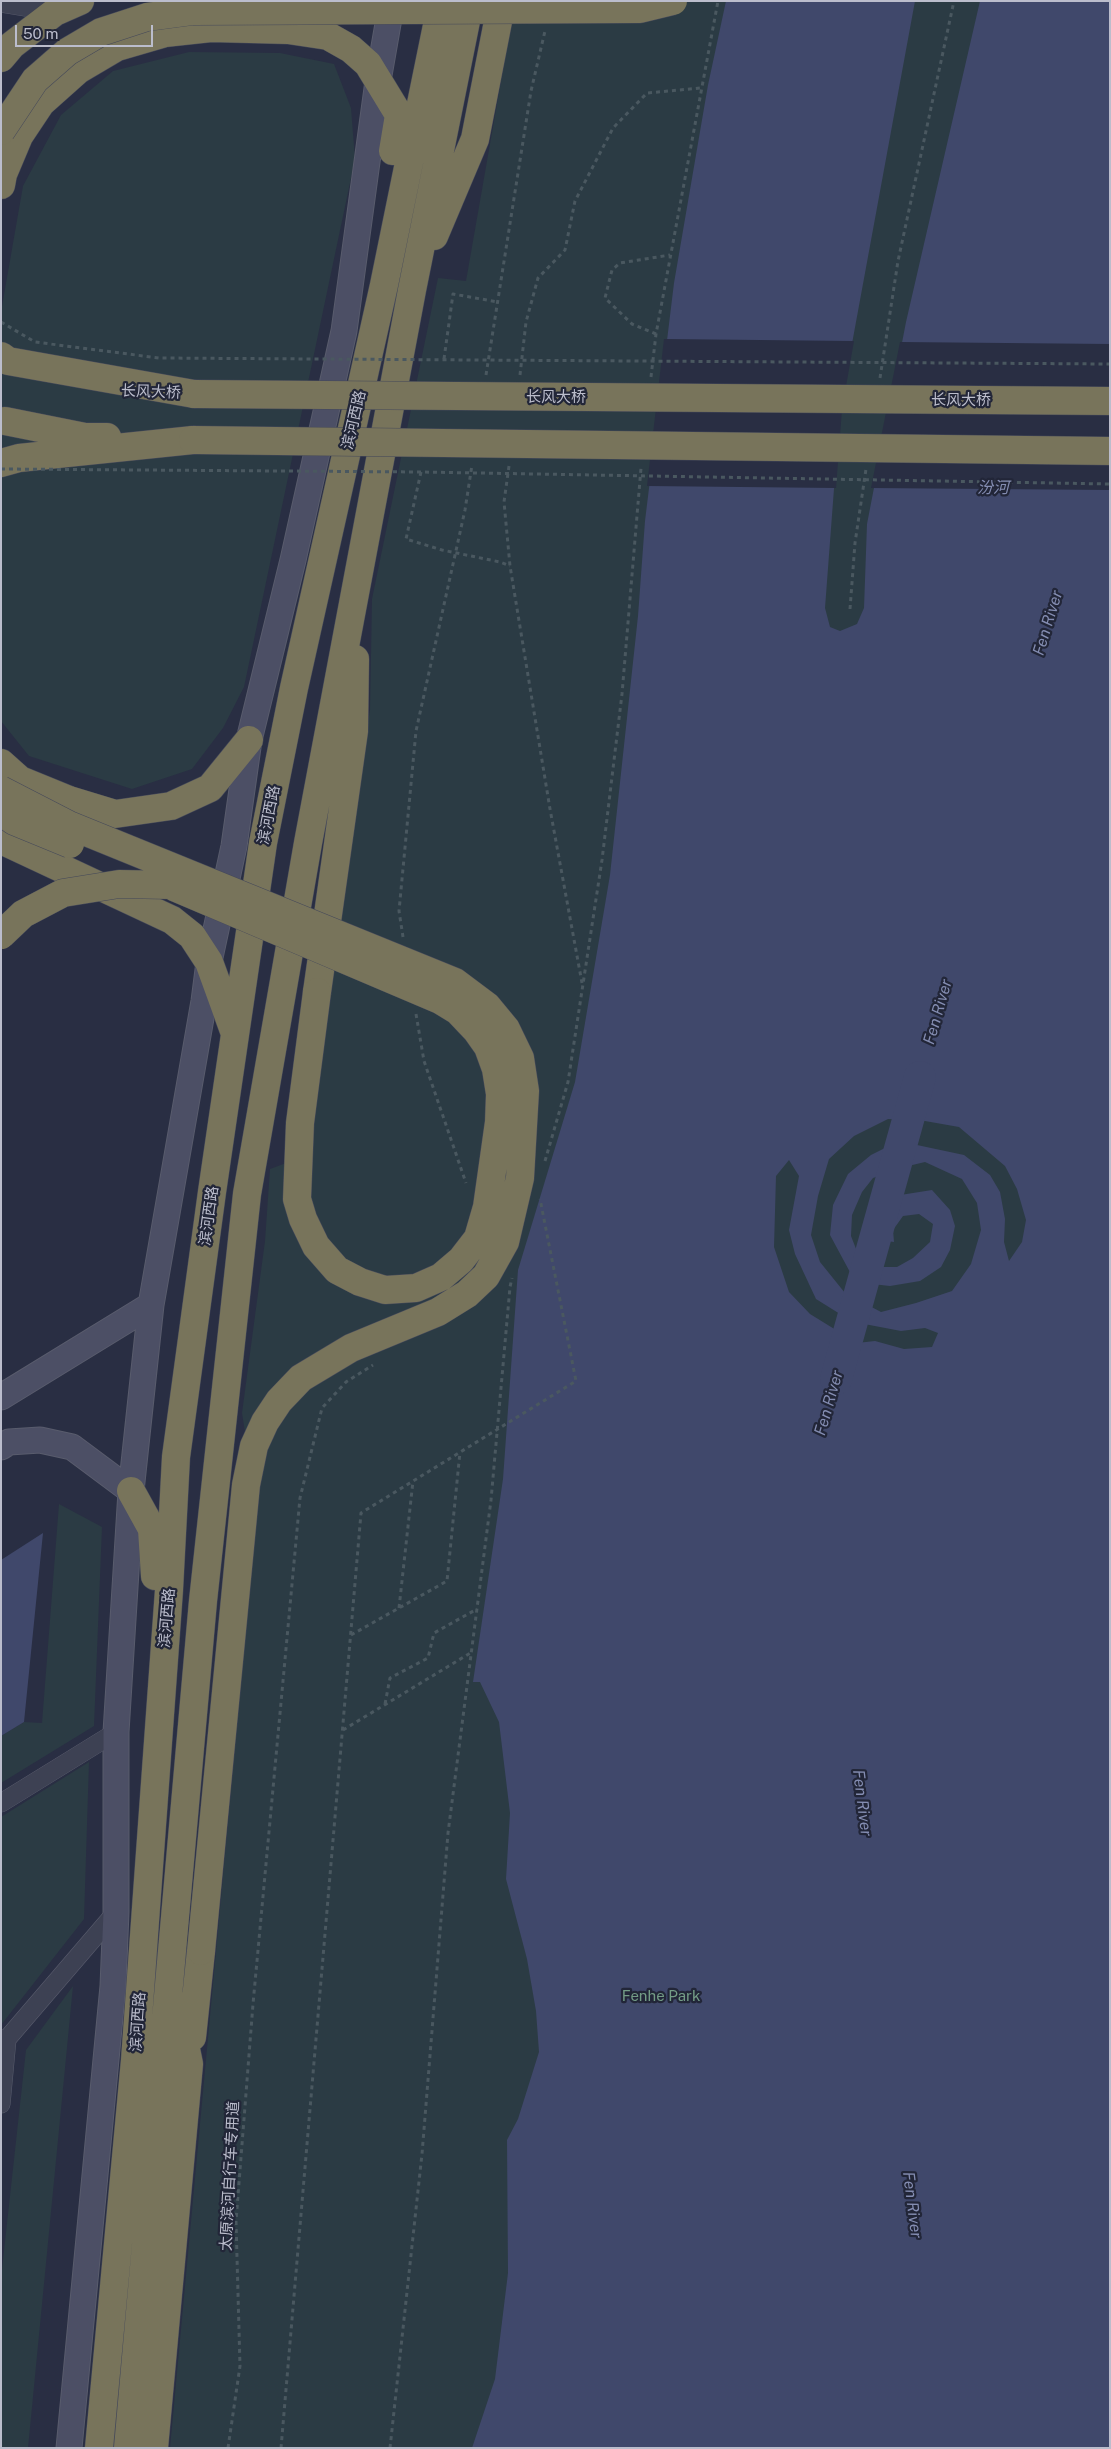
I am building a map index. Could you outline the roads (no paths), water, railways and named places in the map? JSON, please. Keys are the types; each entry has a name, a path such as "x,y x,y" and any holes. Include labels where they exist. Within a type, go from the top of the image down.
{"highway":[{"path":"1,58 12,44 54,12 80,1"},
{"path":"1,106 25,72 60,42 96,21 144,5 172,1"},
{"name":"滨河西路","path":"99,2448 136,2060 169,1590 176,1457 235,1033 263,843 292,697 384,285 442,1"},
{"name":"滨河西路","path":"128,2448 203,1601 247,1194 308,843 357,580 412,290 470,1"},
{"path":"412,290 476,139 502,1"},
{"path":"1,131 35,80 67,52 101,32 147,17 192,11 640,9 673,1"},
{"path":"1,185 3,174 19,136 42,103 78,70 117,47 165,33 211,28 288,30 328,36 351,48 368,64 399,115 390,167 384,285"},
{"name":"长风大桥","path":"4,362 8,361 194,394 1110,401"},
{"path":"5,421 85,436 193,440 1110,451"},
{"path":"1,463 20,458 193,440"},
{"path":"1,812 14,821 170,885 440,1000 458,1011 476,1030 488,1047 496,1070 500,1094 499,1122 487,1207 478,1238 461,1260 441,1277 416,1288 385,1290 360,1282 337,1270 316,1246 303,1219 297,1199 300,1123 317,992 354,731 357,580"},
{"path":"1,763 20,780 69,800 115,814 170,806 210,788 249,740"},
{"path":"1,790 69,825 455,982 487,1006 506,1029 520,1058 525,1091 520,1178 505,1242 486,1276 468,1294 438,1312 351,1348 302,1378 279,1400 264,1422 254,1446 246,1486 189,2064 154,2448"},
{"path":"1,840 172,920 192,936 209,962 235,1033"},
{"path":"1,935 23,914 63,893 118,884 170,885"},
{"path":"131,1491 152,1529 162,1671"},
{"path":"179,1881 217,1786"},
{"path":"171,1976 189,2064"}],"street":[{"path":"69,2448 112,1986 116,1912 116,1732 131,1491 151,1305 204,1001 209,962 234,846 249,740 344,332 378,81 392,1"},
{"path":"1,2 54,12"},
{"path":"1,1397 151,1305"},
{"path":"1,1447 9,1442 40,1440 72,1446 131,1491"},
{"path":"1,1804 116,1732"},
{"path":"1,2104 4,2039 116,1912"}],"water":[{"name":"Fenhe Park","path":"726,1 915,1 840,409 825,608 830,627 840,631 857,624 864,608 867,524 906,322 980,1 1110,1 1110,2448 472,2448 495,2379 508,2273 507,2140 518,2119 539,2052 536,2011 527,1959 506,1879 510,1813 499,1722 480,1682 473,1682 503,1479 518,1270 575,1082 610,875 638,616 645,521 674,283 708,85","holes":["888,1119 925,1121 959,1127 1005,1166 1017,1189 1026,1220 1022,1242 1009,1261 1004,1242 1005,1219 1000,1192 990,1175 964,1155 917,1145 887,1147 871,1155 848,1174 833,1205 830,1235 851,1274 872,1284 890,1286 920,1281 941,1267 950,1250 955,1226 950,1210 932,1190 894,1196 879,1207 875,1222 880,1240 894,1242 893,1230 903,1216 919,1214 933,1224 930,1242 913,1258 897,1267 880,1267 858,1254 851,1236 852,1215 862,1192 873,1178 904,1167 925,1162 962,1179 977,1203 981,1230 971,1264 952,1291 881,1312 845,1293 820,1262 811,1235 818,1196 829,1159 854,1136","789,1160 799,1176 789,1230 795,1254 816,1299 859,1323 901,1331 925,1328 938,1333 932,1347 904,1349 875,1341 857,1343 810,1314 789,1292 774,1247 776,1176"]},
{"path":"43,1533 24,1722 1,1736 1,1560"}],"waterway":[{"name":"Fen River","path":"836,1379 920,1077"}],"water label":[{"name":"汾河","path":"993,488"}]}
